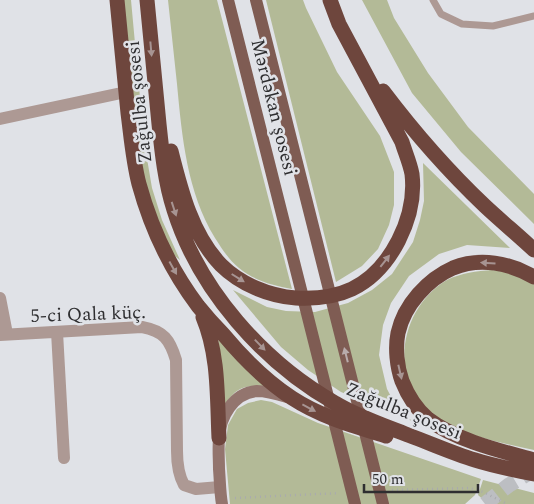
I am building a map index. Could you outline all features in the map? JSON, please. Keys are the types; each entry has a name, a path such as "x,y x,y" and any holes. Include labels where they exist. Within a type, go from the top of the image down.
{"highway":[{"path":"117,0 130,136 139,183 146,207 165,252 198,306 245,359 291,398 317,412 344,423 474,460"},
{"name":"Zağulba şosesi","path":"147,0 163,158 174,210 184,238 199,268 218,297 240,324 269,355 300,381 335,404 364,418 474,460 534,474"},
{"path":"154,77 175,168 185,201 198,232 210,252 221,265 253,287 278,295 316,298 350,290 373,276 396,246 410,209 412,174 402,142 339,24 330,0"},
{"path":"358,58 409,125 445,165 484,205 534,250"},
{"path":"534,277 516,267 486,262 471,263 454,268 434,279 419,294 405,314 398,332 397,354 399,372 405,388 414,405 428,418 443,428 472,441 534,460"},
{"path":"198,306 208,330 214,354 219,438"}],"main road":[{"name":"Mərdəkan şosesi","path":"228,0 355,504"},
{"name":"Mərdəkan şosesi","path":"256,0 383,504"}],"street":[{"path":"0,119 126,92"},
{"path":"0,298 4,335"},
{"name":"5-ci Qala küç.","path":"4,335 142,326 153,328 162,333 173,349 176,360 176,450 181,479 184,484 196,489 220,487"},
{"path":"57,332 64,458"},
{"path":"222,504 219,438 224,416 234,402 248,393 256,391 291,398"}],"lane":[{"path":"432,0 441,14 462,24 493,26 534,16"}],"green space":[{"path":"123,0 131,0 144,141 152,188 162,220 180,260 171,253 146,191 137,141"},
{"path":"168,0 217,0 292,289 264,282 239,268 215,238 198,202 187,164 181,124"},
{"path":"266,0 303,0 337,72 380,136 394,172 394,205 389,225 378,249 362,266 336,282"},
{"path":"362,0 387,0 394,18 428,73 468,127 534,194 534,224 461,152 412,93"},
{"path":"423,163 510,248 467,245 439,254 409,276 391,303 383,325 379,355 387,389 396,406 412,421 341,392 308,370 281,347 233,290 267,307 286,311 315,312 348,303 372,290 392,274 413,242 424,201"},
{"path":"492,270 511,273 534,284 534,450 467,433 442,421 431,413 417,398 408,381 405,343 410,324 419,307 431,292 447,280 469,273"},
{"path":"218,339 267,388 253,386 243,388 234,393 225,404"},
{"path":"261,400 272,402 318,423 481,479 475,495 465,504 230,504 225,449 228,425 237,409 248,403"},
{"path":"483,480 534,493 534,504 488,504 478,495"}],"tunnel":[{"path":"485,504 509,485 534,470"}]}
